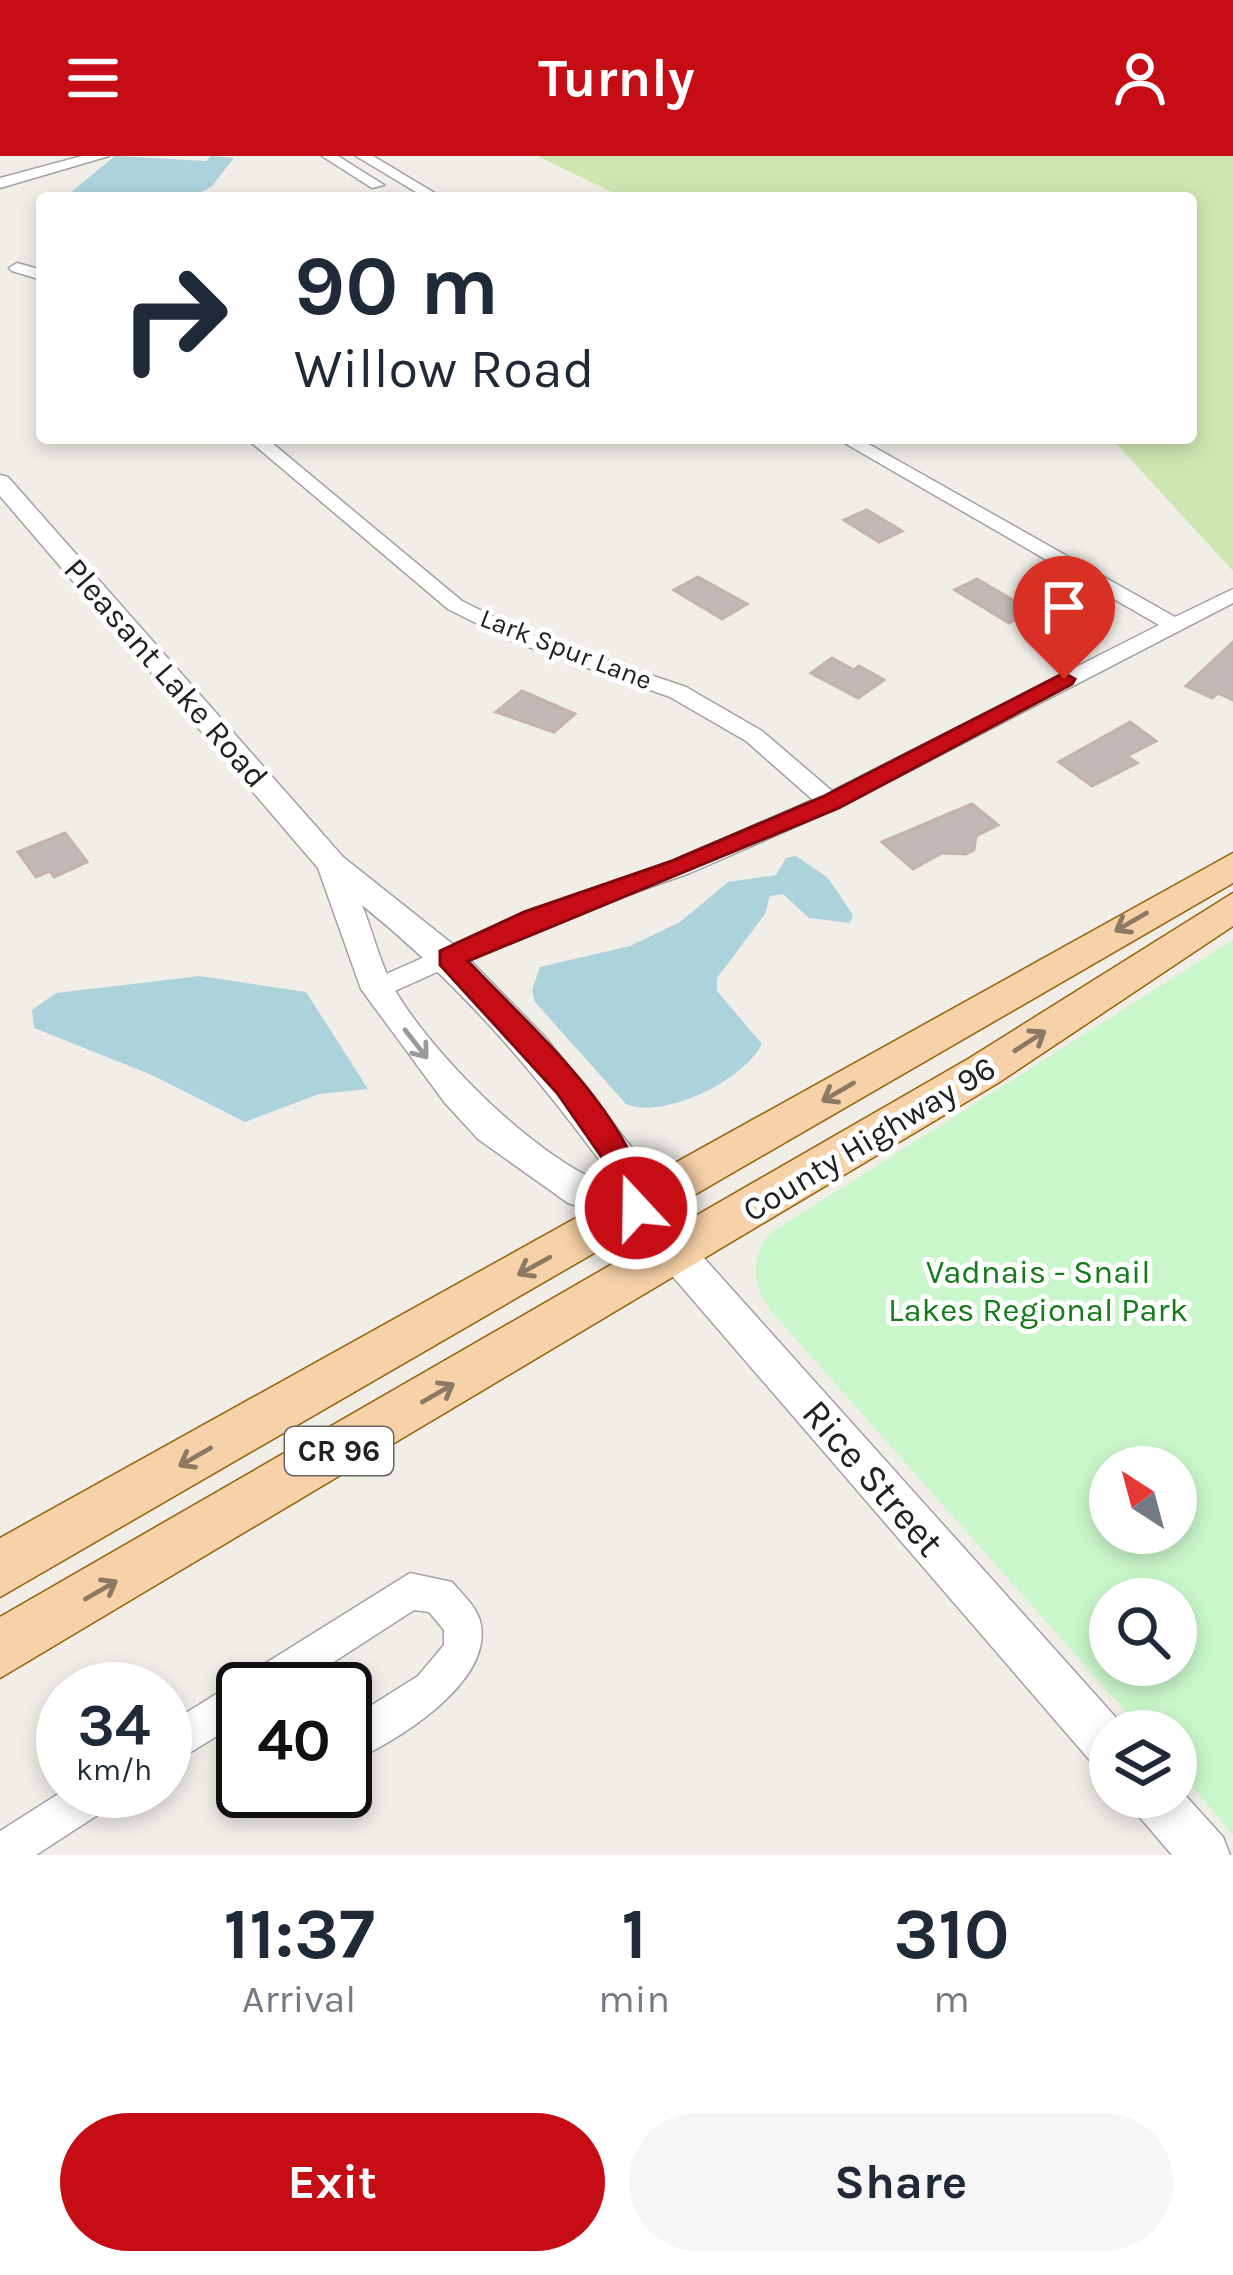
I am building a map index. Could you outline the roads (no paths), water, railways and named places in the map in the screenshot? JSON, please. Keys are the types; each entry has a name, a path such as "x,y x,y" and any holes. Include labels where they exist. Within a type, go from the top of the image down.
{"main road":[{"name":"County Highway 96","path":"0,1569 1233,866"},
{"name":"County Highway 96","path":"0,1649 983,1071 1233,908"}],"street":[{"path":"0,182 100,156"},
{"path":"329,156 391,192"},
{"path":"363,156 426,192"},
{"path":"17,268 36,273"},
{"name":"Lark Spur Lane","path":"262,444 455,605 519,637 635,674 697,702 771,749 830,802"},
{"path":"856,444 1171,623"},
{"name":"Pleasant Lake Road","path":"0,482 332,864 449,958 567,1085 626,1168 636,1208"},
{"path":"377,988 533,919 681,867 830,802 1233,595"},
{"name":"Pleasant Lake Road","path":"332,864 377,988 412,1040 491,1129 581,1192 636,1208"},
{"name":"Rice Street","path":"636,1208 1089,1723"},
{"path":"301,1662 410,1591 439,1594 462,1623 463,1652 431,1690 372,1727"},
{"path":"0,1855 57,1818"},
{"path":"1172,1818 1205,1855"}],"water":[{"path":"115,156 234,158 202,192 71,192"},
{"path":"796,856 828,878 853,915 850,923 809,918 783,894 770,896 765,914 717,978 717,991 762,1044 753,1058 721,1083 681,1102 626,1104 535,1002 532,990 540,967 630,946 680,922 728,882 776,875 786,858"},
{"path":"200,976 306,992 368,1089 319,1094 245,1122 152,1075 34,1028 32,1010 56,993"}],"park label":[{"name":"Vadnais - Snail Lakes Regional Park","path":"1038,1291"}]}
